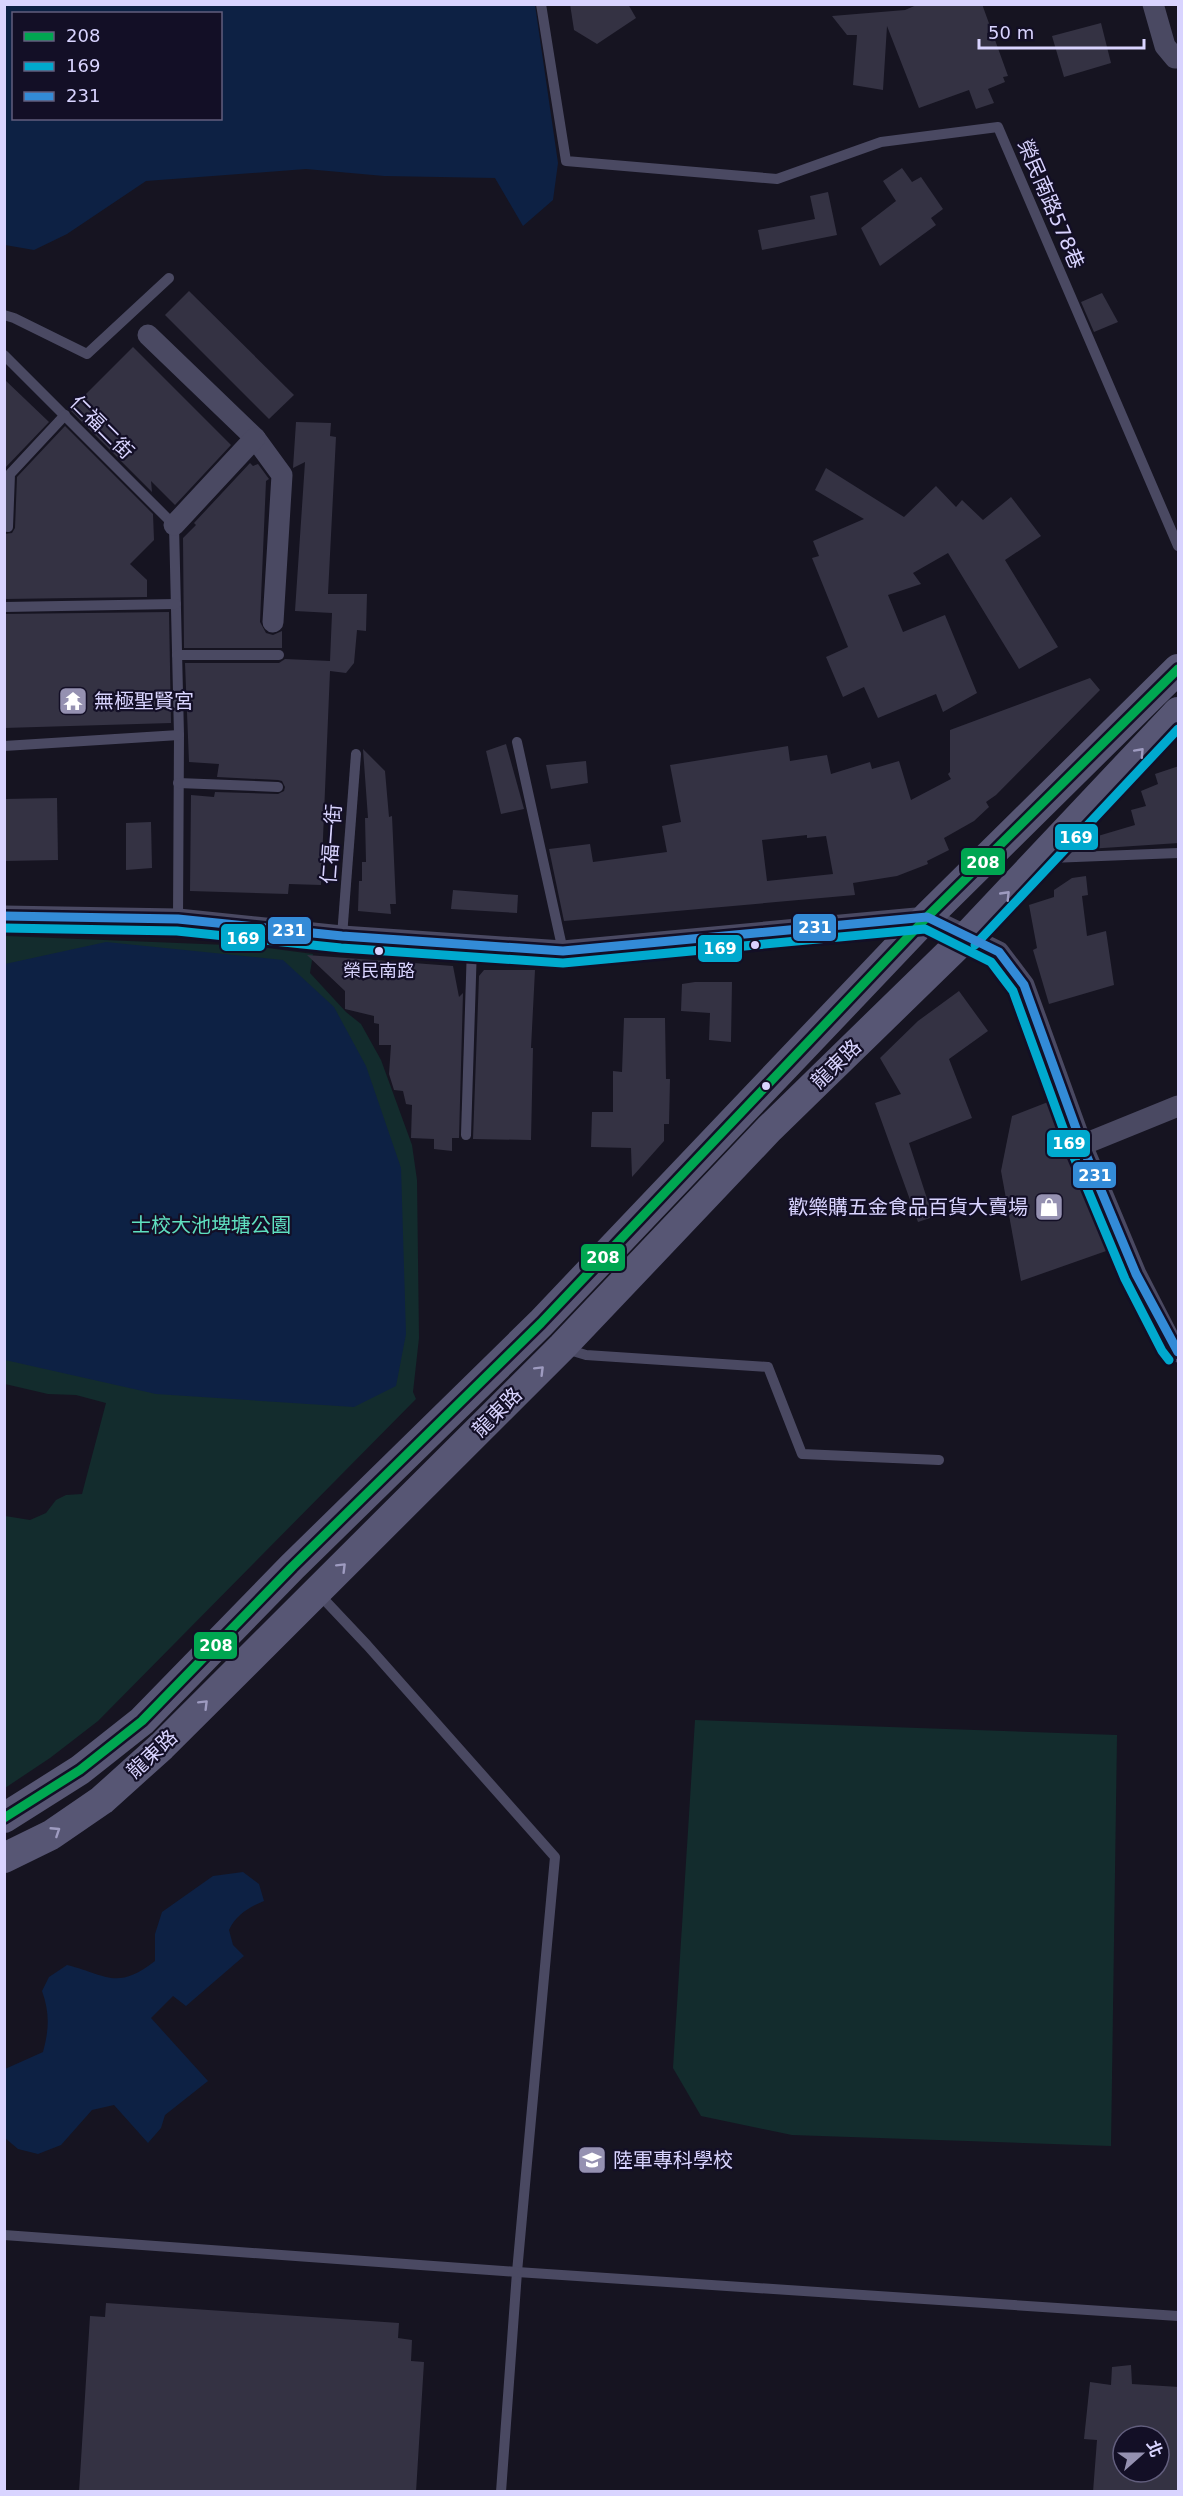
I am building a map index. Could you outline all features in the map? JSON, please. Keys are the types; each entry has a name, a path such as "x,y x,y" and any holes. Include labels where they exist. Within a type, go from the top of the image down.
{"street":[{"path":"1153,4 1165,46 1175,58 1179,58"},
{"path":"148,335 255,438 282,475 273,622"},
{"path":"174,525 255,438"},
{"path":"927,917 1179,669"},
{"path":"966,937 1179,712"},
{"path":"4,916 178,919 342,936 563,951 927,917 999,952 1024,985 1082,1145 1136,1274 1173,1346 1179,1352"},
{"name":"龍東路","path":"4,1858 51,1835 102,1800 162,1746 317,1592 927,917"},
{"name":"龍東路","path":"4,1818 80,1770 142,1721 292,1567 551,1335 769,1129 966,937"},
{"path":"1082,1145 1179,1106"},
{"path":"80,1770 102,1800"}],"lane":[{"name":"榮民南路578巷","path":"541,4 566,161 777,179 881,142 998,127 1179,546"},
{"path":"4,315 15,318 87,354 169,278"},
{"name":"仁福二街","path":"4,355 174,525"},
{"path":"8,527 10,474 64,415"},
{"path":"174,525 179,735 178,919"},
{"path":"4,608 176,604"},
{"path":"177,656 279,655"},
{"path":"4,746 179,735"},
{"path":"517,742 563,951"},
{"name":"仁福一街","path":"342,936 356,754"},
{"path":"178,783 278,787"},
{"path":"1041,858 1179,853"},
{"path":"466,1135 472,946"},
{"path":"551,1335 586,1356 768,1367 802,1454 939,1460"},
{"path":"317,1592 555,1857 517,2272 501,2492"},
{"path":"4,2235 1179,2316"}],"green space":[{"name":"士校大池埤塘公園","path":"5,936 252,946 313,954 310,973 346,1012 361,1024 381,1060 412,1145 417,1180 419,1338 413,1392 416,1399 98,1721 50,1758 5,1788 5,1516 30,1520 46,1513 56,1500 66,1495 82,1494 106,1403 76,1395 48,1394 5,1384"},
{"path":"695,1720 1117,1735 1111,2146 792,2135 701,2116 673,2068"}],"water":[{"path":"4,5 535,5 558,163 553,200 523,226 495,178 384,176 306,169 146,181 67,234 34,250 5,245"},
{"name":"士校大池埤塘公園","path":"106,942 283,960 334,1007 366,1066 401,1168 406,1334 396,1386 354,1407 156,1394 5,1360 5,964"},
{"path":"243,1872 259,1884 264,1901 244,1912 229,1930 233,1945 244,1956 186,2006 173,1996 151,2018 208,2081 165,2115 161,2128 148,2143 114,2105 92,2110 61,2145 38,2154 18,2149 5,2138 5,2069 43,2052 48,2022 42,1991 49,1977 67,1965 111,1978 130,1976 142,1970 155,1961 155,1934 162,1912 213,1876"}],"building":[{"path":"570,4 628,4 636,18 597,44 574,30"},
{"path":"919,4 982,4 1008,76 1003,77 1005,82 988,89 994,103 976,109 969,90 919,108 887,26 883,90 853,85 857,35 847,35 832,16 905,10"},
{"path":"1101,23 1111,63 1064,77 1052,36"},
{"path":"902,168 912,182 921,177 943,209 931,218 936,225 880,266 861,228 896,201 883,181"},
{"path":"828,192 837,235 762,250 758,230 815,219 810,196"},
{"path":"189,291 294,395 269,419 165,315"},
{"path":"1102,293 1118,322 1094,332 1081,302"},
{"path":"133,347 231,445 175,505 151,481 152,492 70,410"},
{"path":"4,379 49,422 4,469"},
{"path":"296,422 331,423 330,436 336,437 328,594 367,594 366,631 357,630 354,663 346,673 330,671 321,885 289,884 288,894 190,891 191,795 214,797 215,792 278,794 284,791 285,787 282,781 278,780 217,777 219,764 189,762 185,663 279,663 285,659 330,661 332,613 295,611 305,462 293,468"},
{"path":"65,426 153,514 154,540 130,564 147,580 147,597 4,599 4,534 12,533 15,528 17,477"},
{"path":"250,463 253,466 258,464 269,479 266,481 260,622 266,633 273,635 282,631 282,648 184,648 183,538"},
{"path":"826,468 904,517 936,486 956,507 962,500 983,520 1011,497 1041,536 1005,560 1058,647 1019,669 948,553 913,573 921,584 888,595 903,632 945,615 977,693 943,712 936,694 878,718 864,687 843,697 826,657 848,647 812,558 819,556 813,541 864,519 815,490"},
{"path":"169,612 171,723 4,728 4,614"},
{"path":"1090,678 1100,690 996,795 986,802 989,807 974,821 944,838 949,850 927,861 928,864 897,876 853,883 855,895 564,921 549,849 590,844 593,862 667,852 662,826 681,822 670,765 788,746 790,761 827,755 831,774 870,762 872,769 899,761 911,800 951,779 948,774 950,772 950,730","holes":["807,835 807,838 826,836 833,874 767,881 762,840"]},
{"path":"506,744 524,809 501,814 486,751"},
{"path":"363,749 385,771 389,817 392,816 396,904 390,904 391,914 358,911 362,862 366,862 365,818 368,818"},
{"path":"586,761 588,783 551,789 546,765"},
{"path":"1179,766 1179,843 1088,849 1075,847 1081,841 1135,825 1131,810 1146,806 1141,791 1158,784 1155,774"},
{"path":"57,798 58,860 4,861 4,799"},
{"path":"151,822 152,868 126,870 126,823"},
{"path":"1086,876 1088,895 1082,896 1087,936 1106,931 1114,985 1049,1004 1033,950 1037,948 1029,905 1054,897 1054,890 1072,878"},
{"path":"453,890 518,895 517,913 451,909"},
{"path":"307,955 453,966 459,997 463,993 459,1138 452,1138 452,1151 434,1149 434,1139 411,1138 412,1105 406,1104 403,1091 394,1090 389,1074 391,1045 379,1045 379,1024 374,1023 374,1016 345,1009 345,991"},
{"path":"484,970 535,970 531,1048 533,1048 531,1140 473,1139 479,976"},
{"path":"732,982 731,1042 709,1040 710,1013 681,1011 682,984"},
{"path":"959,991 988,1031 949,1059 972,1118 909,1143 933,1217 918,1222 875,1103 901,1094 880,1058 918,1021"},
{"path":"624,1018 665,1018 666,1079 670,1079 669,1124 664,1124 664,1141 632,1177 631,1148 591,1147 592,1112 613,1112 613,1071 622,1072"},
{"name":"歡樂購五金食品百貨大賣場","path":"1048,1102 1109,1250 1021,1281 1001,1171 1012,1116"},
{"path":"106,2303 399,2323 398,2338 412,2340 411,2361 424,2362 416,2492 79,2492 90,2316 105,2317"},
{"path":"1131,2365 1132,2384 1179,2387 1179,2492 1093,2492 1097,2440 1084,2439 1090,2382 1111,2385 1112,2367"}],"transit line":[{"name":"208","path":"4,1818 80,1770 142,1721 292,1567 541,1323 927,917 1178,669"},
{"name":"169","path":"975,945 1178,729"},
{"name":"231","path":"4,916 178,919 342,936 563,951 927,917 999,952 1024,985 1082,1145 1136,1274 1178,1352"},
{"name":"169","path":"4,928 177,931 341,948 563,963 925,929 991,962 1013,991 1071,1150 1125,1279 1162,1351 1169,1360"}],"place":[{"name":"無極聖賢宮","path":"73,701"},
{"name":"榮民南路","path":"379,951"},
{"name":"歡樂購五金食品百貨大賣場","path":"1049,1207"},
{"name":"陸軍專科學校","path":"592,2160"}]}
